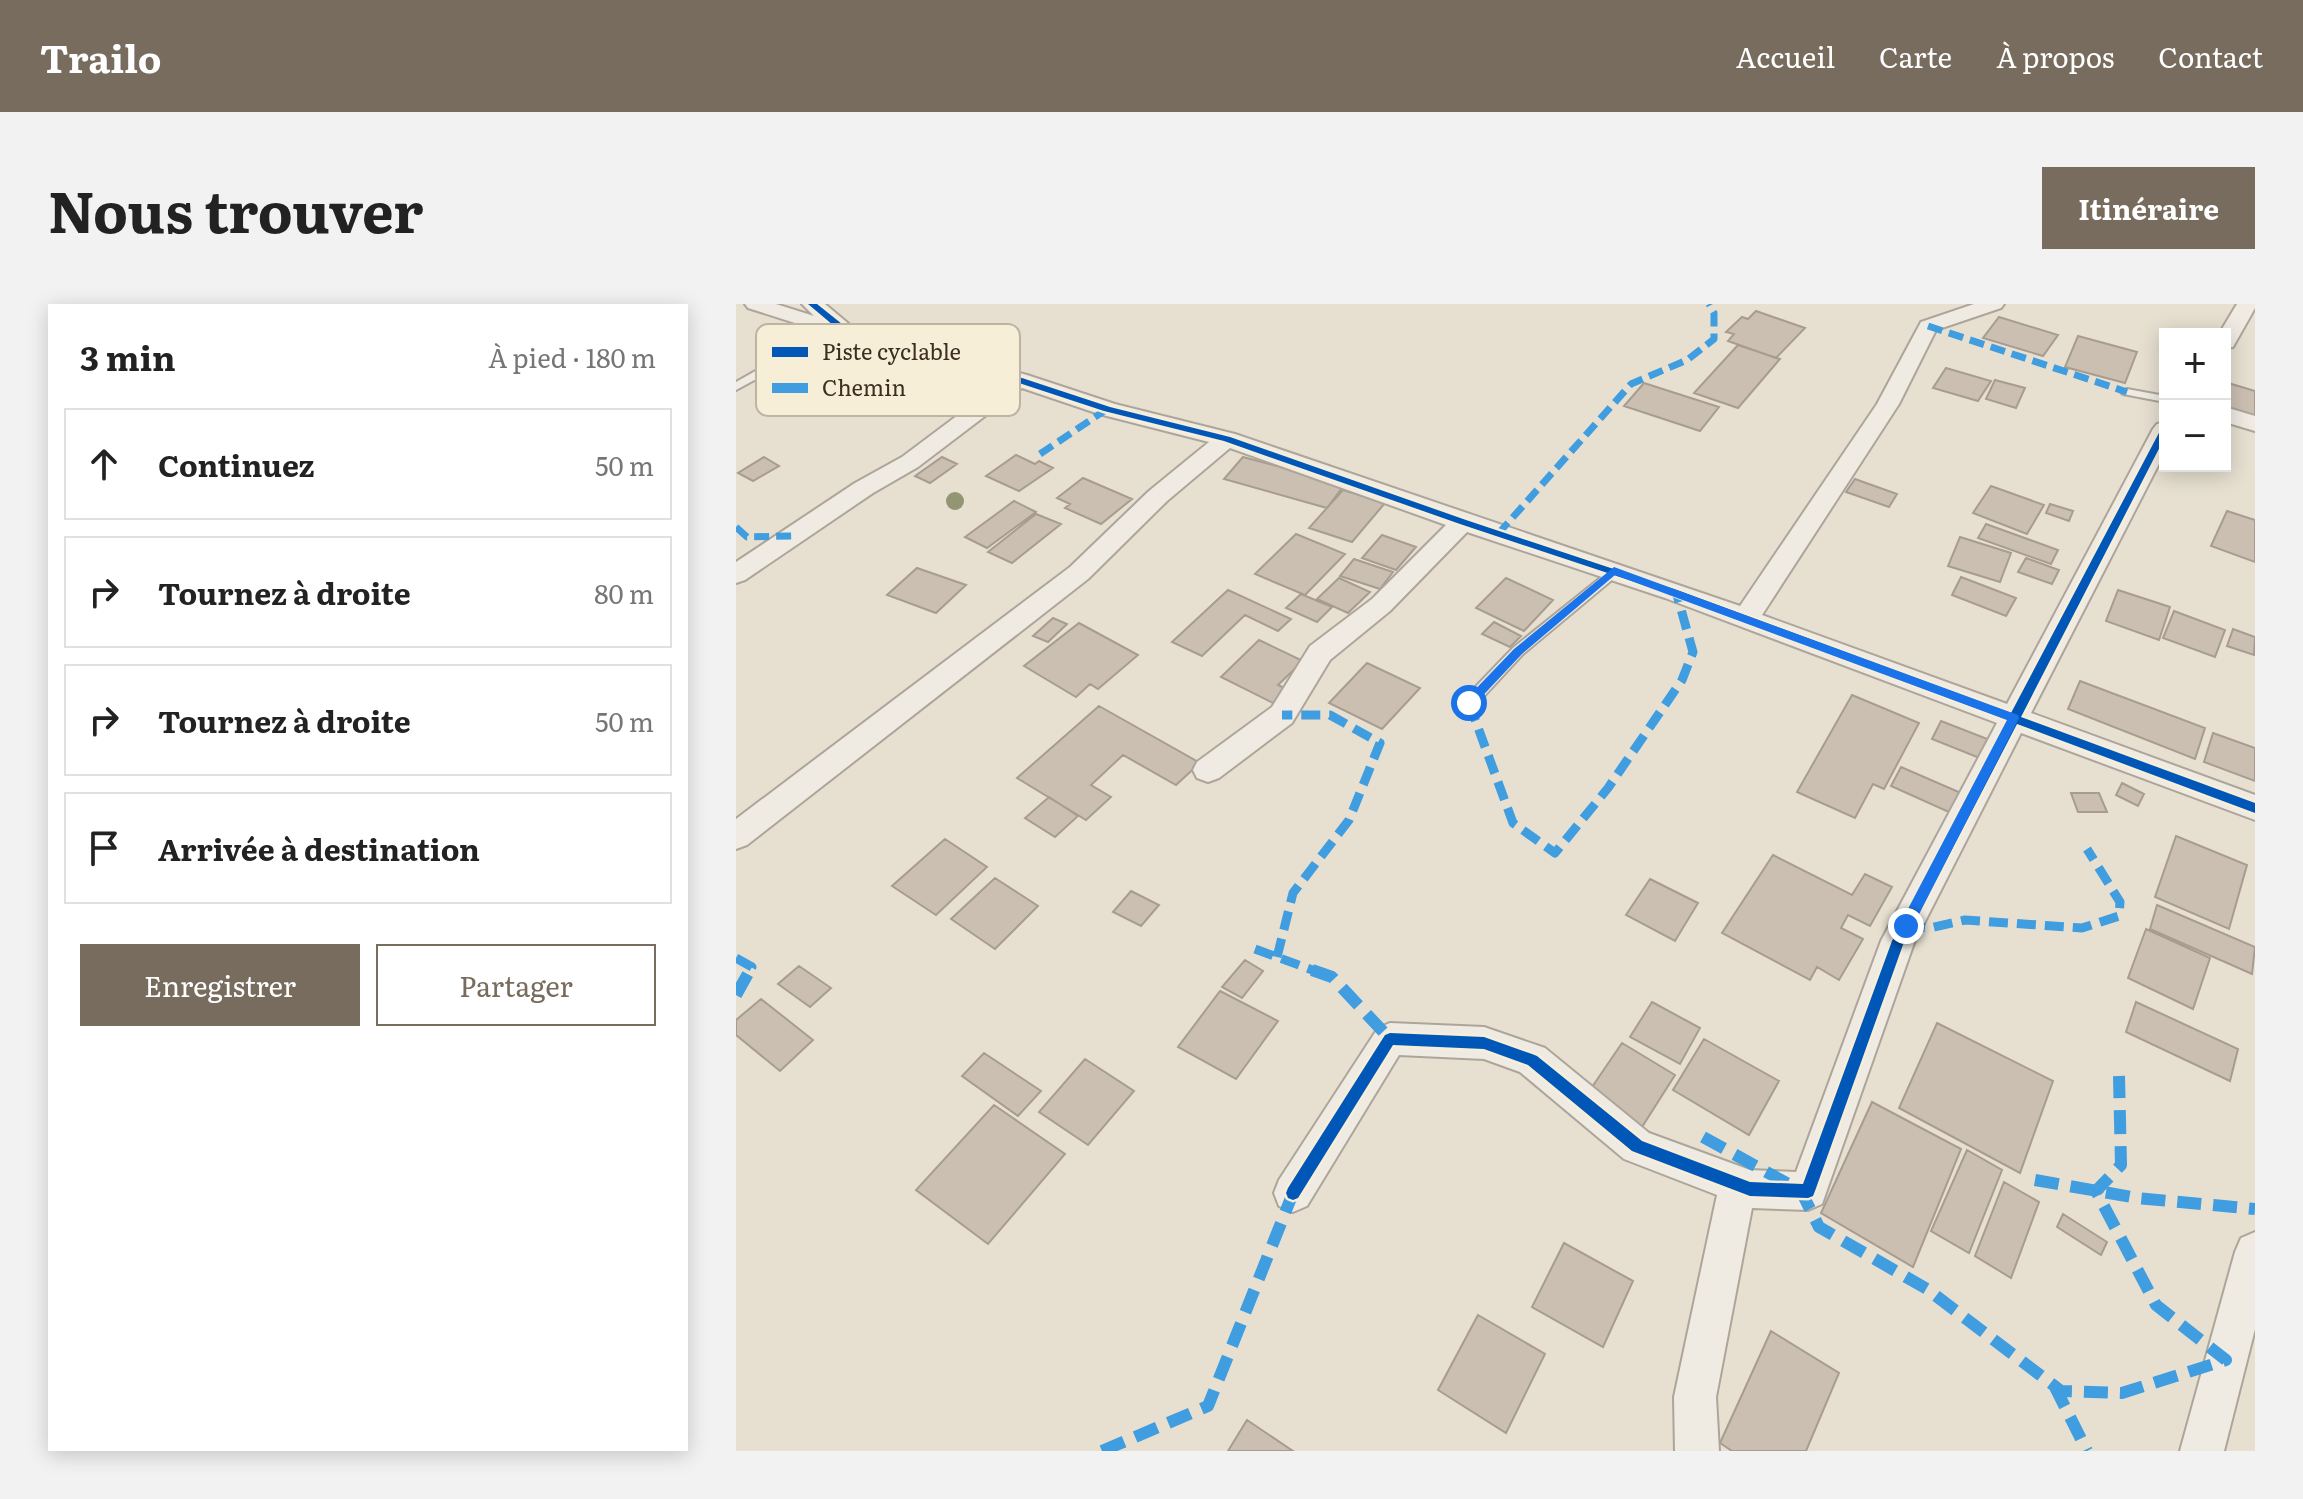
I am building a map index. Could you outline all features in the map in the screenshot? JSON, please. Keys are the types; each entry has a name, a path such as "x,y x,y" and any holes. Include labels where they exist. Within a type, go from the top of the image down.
{"street":[{"path":"755,304 818,324"},
{"path":"812,304 837,324"},
{"path":"1746,618 1888,404 1928,326 1994,304"},
{"path":"2231,332 2247,304"},
{"path":"1020,380 1107,409 1227,439 1614,571 2255,808"},
{"path":"736,574 864,488 910,462 971,416"},
{"path":"2231,416 2255,424"},
{"path":"736,836 1079,573 1158,496 1227,439"},
{"path":"1293,1193 1390,1039 1484,1043 1532,1060 1637,1146 1750,1189 1808,1191 1898,941 2159,440"},
{"path":"1208,770 1282,715 1320,653 1381,605 1463,522"},
{"path":"1697,1451 1695,1397 1738,1184"},
{"path":"2202,1451 2255,1252"}],"lane":[{"path":"736,387 756,375"},
{"path":"2127,392 2159,398"},
{"path":"1469,703 1518,651 1614,571"}],"building":[{"path":"1756,311 1805,328 1776,358 1728,341 1734,334 1726,332 1742,317 1748,319"},
{"path":"1999,317 2058,335 2043,356 1983,338"},
{"path":"2078,336 2137,352 2125,383 2065,367"},
{"path":"1738,345 1780,359 1738,408 1694,393"},
{"path":"1946,368 1991,381 1978,401 1933,388"},
{"path":"1995,380 2025,388 2016,408 1986,399"},
{"path":"1644,383 1719,407 1700,431 1624,406"},
{"path":"2231,384 2255,391 2255,421 2231,413"},
{"path":"1016,455 1053,468 1019,491 986,476"},
{"path":"764,457 779,466 753,481 738,473"},
{"path":"942,457 957,464 930,483 915,476"},
{"path":"1243,457 1345,484 1327,508 1224,479"},
{"path":"1083,478 1132,499 1101,524 1065,508 1070,504 1057,498"},
{"path":"1855,479 1897,494 1889,507 1846,492"},
{"path":"1991,486 2044,505 2027,534 1973,513"},
{"path":"1343,490 1385,503 1352,542 1309,528"},
{"path":"1014,501 1036,512 987,548 965,537"},
{"path":"2050,504 2073,511 2069,521 2046,513"},
{"path":"2227,511 2255,520 2255,562 2211,546"},
{"path":"1036,514 1061,524 1012,563 988,552"},
{"path":"1986,524 2058,550 2051,564 1978,538"},
{"path":"1296,534 1345,554 1305,595 1255,574"},
{"path":"1382,535 1416,547 1396,570 1362,558"},
{"path":"1960,537 2011,553 2000,582 1948,566"},
{"path":"2026,558 2059,570 2052,584 2018,572"},
{"path":"1354,559 1393,572 1380,589 1340,576"},
{"path":"917,568 966,585 936,613 887,595"},
{"path":"1961,577 2016,598 2006,616 1952,595"},
{"path":"1339,578 1370,592 1348,613 1317,599"},
{"path":"1506,578 1553,600 1524,631 1476,608"},
{"path":"1228,590 1291,619 1278,631 1245,615 1202,656 1172,642"},
{"path":"2118,590 2170,607 2159,640 2106,621"},
{"path":"1301,594 1332,607 1317,622 1286,608"},
{"path":"2174,611 2225,630 2215,657 2163,638"},
{"path":"1053,618 1067,624 1048,642 1033,636"},
{"path":"1494,622 1521,636 1510,647 1482,634"},
{"path":"1079,623 1138,655 1098,689 1090,684 1076,697 1024,666"},
{"path":"2233,629 2255,637 2254,655 2227,646"},
{"path":"1259,640 1303,661 1278,685 1287,689 1273,703 1221,677"},
{"path":"1367,663 1420,688 1382,729 1329,703"},
{"path":"2080,681 2205,728 2195,759 2068,709"},
{"path":"1852,695 1919,723 1884,789 1873,784 1855,818 1797,792"},
{"path":"1099,706 1200,763 1176,785 1123,755 1091,785 1111,797 1086,820 1017,778"},
{"path":"1941,721 1990,740 1982,759 1932,739"},
{"path":"2213,733 2255,748 2255,781 2204,762"},
{"path":"1901,767 1961,793 1951,813 1891,786"},
{"path":"2122,783 2144,794 2138,806 2116,795"},
{"path":"2071,793 2099,793 2107,812 2078,812"},
{"path":"1049,797 1078,816 1055,837 1025,818"},
{"path":"2176,836 2247,865 2229,929 2155,897"},
{"path":"945,839 987,867 936,915 892,886"},
{"path":"1773,855 1852,895 1865,874 1892,887 1870,926 1848,915 1841,928 1863,939 1839,980 1817,967 1810,980 1722,933"},
{"path":"995,878 1038,906 995,949 951,919"},
{"path":"1650,879 1698,903 1675,941 1626,915"},
{"path":"1131,891 1159,905 1141,926 1113,912"},
{"path":"2157,905 2255,947 2252,974 2150,929"},
{"path":"2146,929 2210,958 2193,1009 2128,978"},
{"path":"1245,960 1263,971 1242,998 1222,987"},
{"path":"799,966 831,988 810,1007 778,984"},
{"path":"1220,991 1278,1021 1236,1079 1178,1047"},
{"path":"761,999 813,1040 780,1071 736,1035 736,1020"},
{"path":"1652,1002 1700,1028 1680,1064 1630,1037"},
{"path":"2136,1002 2238,1049 2230,1081 2126,1032"},
{"path":"1937,1023 2053,1081 2020,1173 1899,1108"},
{"path":"1704,1039 1779,1081 1749,1135 1673,1090"},
{"path":"1622,1043 1675,1075 1642,1127 1588,1093"},
{"path":"984,1053 1041,1091 1018,1116 962,1076"},
{"path":"1085,1059 1134,1091 1088,1145 1039,1112"},
{"path":"1872,1102 1961,1149 1913,1267 1821,1213"},
{"path":"994,1105 1065,1154 988,1244 916,1190"},
{"path":"1967,1150 2002,1170 1969,1253 1931,1231"},
{"path":"2004,1182 2039,1202 2011,1278 1975,1256"},
{"path":"2063,1214 2107,1242 2101,1255 2057,1227"},
{"path":"1564,1243 1633,1281 1603,1347 1532,1307"},
{"path":"1478,1315 1545,1354 1506,1433 1438,1390"},
{"path":"1771,1331 1839,1373 1806,1451 1732,1451 1720,1443"},
{"path":"1247,1420 1293,1451 1228,1451"}],"marked path":[{"path":"1498,534 1631,384 1687,360 1714,339 1714,313 1709,304"},
{"path":"1928,326 2127,392"},
{"path":"1040,454 1107,409"},
{"path":"736,527 747,537 792,536"},
{"path":"1469,703 1513,823 1555,853 1608,788 1682,680 1693,652 1676,593"},
{"path":"1277,957 1293,893 1349,820 1380,743 1330,715 1282,715"},
{"path":"1906,926 1930,928 1965,920 2082,928 2119,916 2120,902 2087,849"},
{"path":"1255,949 1332,977 1390,1039"},
{"path":"736,958 752,967 736,995"},
{"path":"1703,1137 1801,1191 1819,1227 1927,1289 2061,1391 2122,1393 2226,1360 2156,1305 2096,1191 2121,1165 2119,1076"},
{"path":"2035,1180 2137,1198 2255,1209"},
{"path":"1102,1451 1208,1406 1293,1193"},
{"path":"2054,1385 2087,1451"}],"cycle path":[{"path":"812,304 837,324"},
{"path":"1020,380 1107,409 1227,439 1674,592 2255,808"},
{"path":"1293,1193 1390,1039 1484,1043 1532,1060 1637,1146 1750,1189 1808,1191 1898,941 2159,441"}],"route":[{"path":"1469,703 1518,651 1614,571 2014,718 1906,926"}]}
